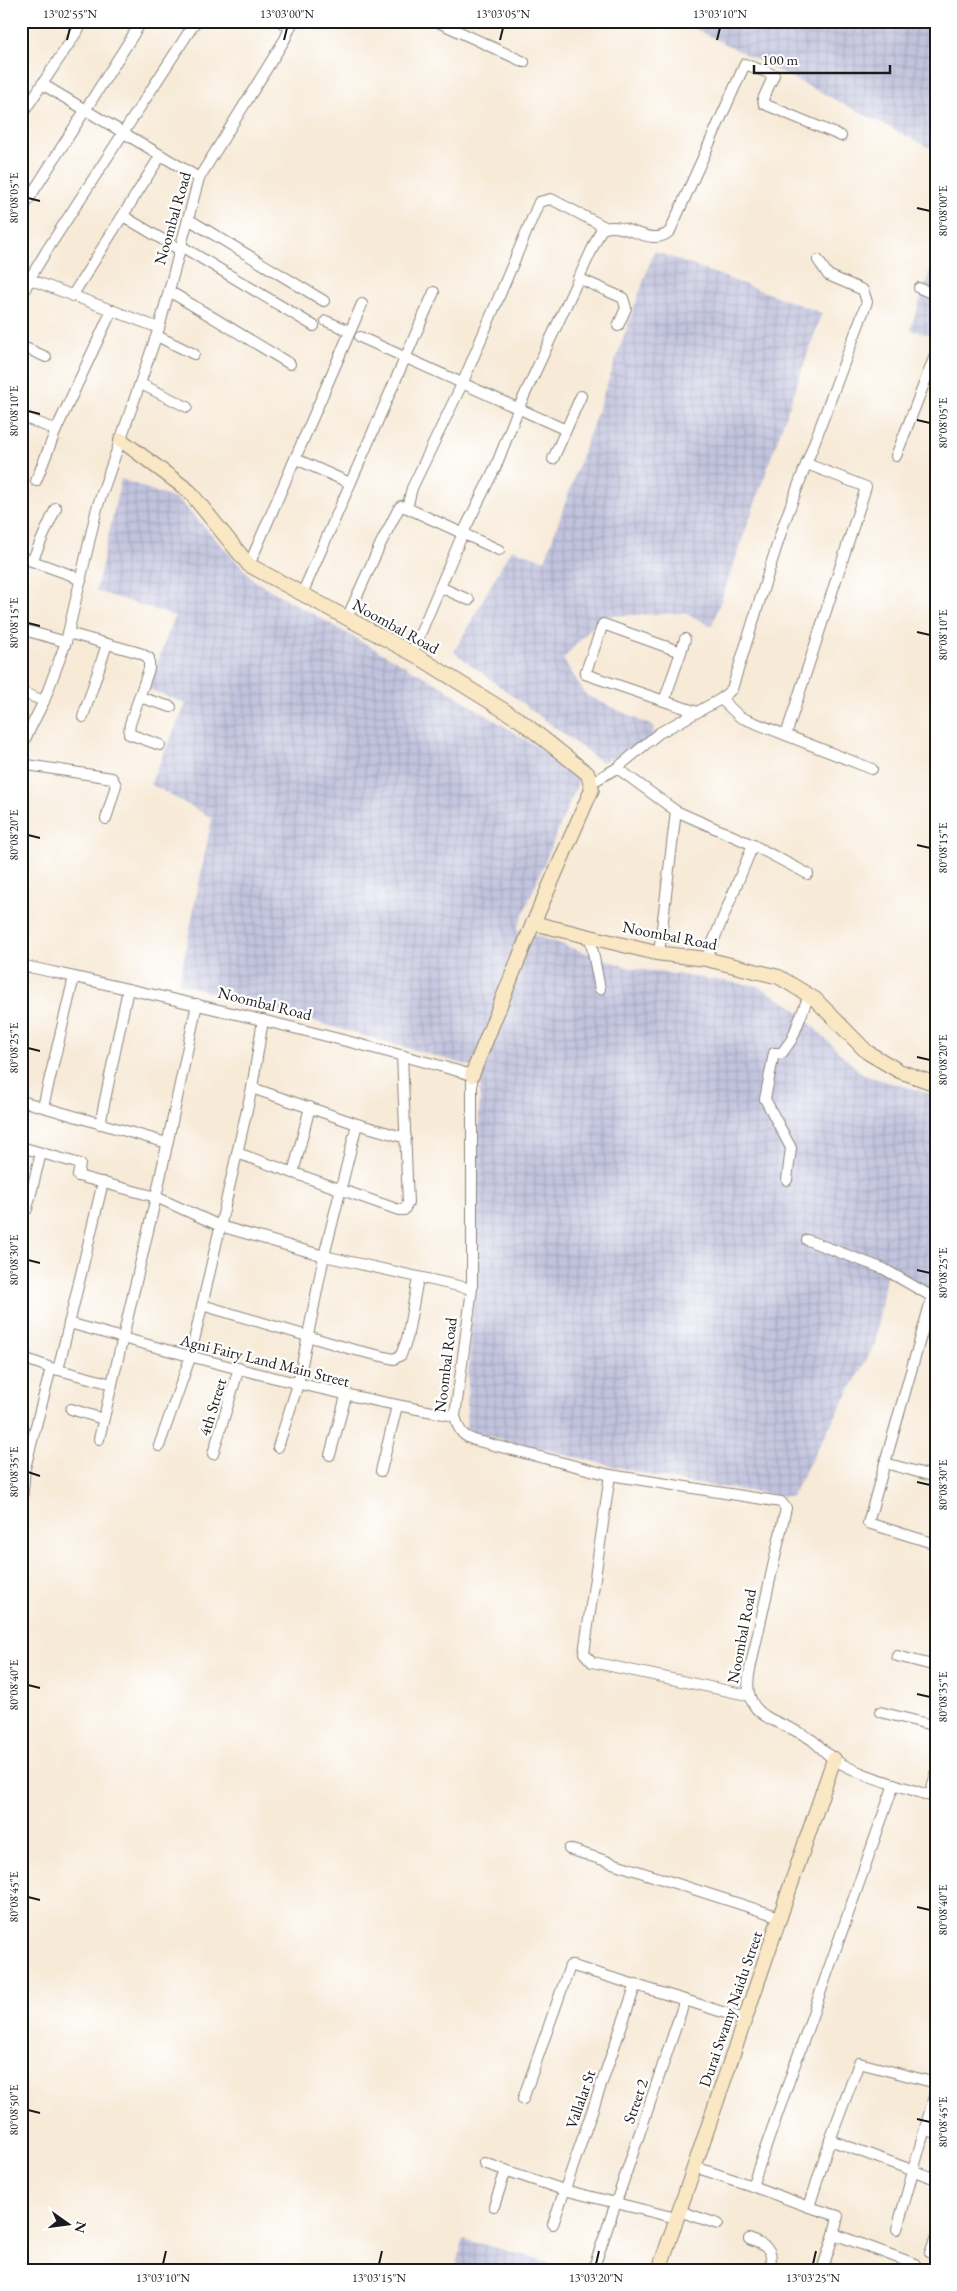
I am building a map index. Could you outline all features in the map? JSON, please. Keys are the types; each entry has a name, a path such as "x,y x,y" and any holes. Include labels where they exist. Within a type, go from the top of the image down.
{"street":[{"path":"21,116 84,21"},
{"path":"21,211 142,21"},
{"path":"21,298 25,278 123,134 196,21"},
{"path":"280,21 292,24"},
{"path":"436,21 524,62"},
{"name":"Noombal Road","path":"21,747 44,701 67,637 97,508 158,332 199,178 280,47 292,24"},
{"path":"407,508 419,470 463,382 496,299 539,202 550,198 605,227 656,238 664,237 670,231 746,64 774,75 763,99 764,104 841,136"},
{"path":"42,84 199,178"},
{"path":"72,296 161,155"},
{"path":"123,216 314,326"},
{"path":"188,219 324,301"},
{"path":"412,654 463,533 496,466 519,408 596,237 600,230 605,227"},
{"path":"472,1075 533,923 592,789 591,783 616,768 659,733 721,699 732,689 783,526 867,302 863,290 828,275 818,260"},
{"path":"25,278 112,310 158,332 194,354"},
{"path":"578,278 624,298 626,308 618,326"},
{"path":"919,288 936,295"},
{"path":"169,291 290,364"},
{"path":"302,594 434,292"},
{"path":"249,565 355,334 362,304"},
{"path":"36,481 56,430 112,310"},
{"path":"326,321 566,430"},
{"path":"21,346 46,357"},
{"path":"896,456 936,353"},
{"path":"140,384 187,407"},
{"path":"553,459 581,396"},
{"path":"21,416 56,430"},
{"name":"Noombal Road","path":"121,440 188,491 249,565 412,654 521,720 588,774 591,783"},
{"path":"296,459 350,484"},
{"path":"786,735 866,487 807,464"},
{"path":"347,618 381,543 401,506 499,550"},
{"path":"32,561 56,508"},
{"path":"21,557 71,575 81,581"},
{"path":"440,587 469,600"},
{"path":"681,652 603,624 585,674 696,712"},
{"path":"21,629 107,644 140,653 149,658 149,669 130,724 129,734 160,746"},
{"path":"664,701 685,639"},
{"path":"83,717 107,644"},
{"path":"21,692 44,701"},
{"path":"140,697 171,707"},
{"path":"721,699 740,717 872,770"},
{"path":"21,764 112,778 116,784 106,818"},
{"path":"616,768 676,810 753,844 808,874"},
{"path":"659,953 676,810"},
{"path":"706,959 753,844"},
{"name":"Noombal Road","path":"533,923 659,953 706,959 778,977 809,995 867,1052 899,1071 936,1084"},
{"path":"590,937 600,989"},
{"name":"Noombal Road","path":"21,966 197,1004 402,1055 472,1075 472,1289 455,1416 458,1429 464,1437 610,1475 756,1496 781,1502 786,1508 748,1677 747,1694 755,1708 765,1717 812,1740 834,1759 854,1770 933,1796"},
{"path":"43,1107 74,977"},
{"path":"100,1124 128,989"},
{"path":"787,1180 791,1148 765,1099 774,1053 782,1053 792,1039 809,995"},
{"path":"99,1439 156,1197 197,1004"},
{"path":"159,1446 190,1358 252,1088 263,1020"},
{"path":"237,1152 399,1210 404,1210 408,1204 402,1055"},
{"path":"252,1088 357,1124 406,1138"},
{"path":"21,1102 168,1143"},
{"path":"293,1173 310,1107"},
{"path":"278,1447 298,1384 324,1256 357,1124"},
{"path":"21,1147 80,1164 78,1176 156,1197 220,1226 324,1256 472,1289"},
{"path":"21,1208 27,1209 41,1152"},
{"path":"21,1512 25,1468 69,1323 103,1182"},
{"path":"808,1240 884,1269 934,1298 868,1523 936,1544"},
{"path":"202,1305 351,1349 394,1359 402,1355 407,1339 418,1278"},
{"name":"Agni Fairy Land Main Street","path":"69,1323 190,1358 239,1368 346,1396 455,1416"},
{"path":"21,1357 54,1369 112,1384"},
{"name":"4th Street","path":"214,1454 239,1368"},
{"path":"330,1455 346,1396"},
{"path":"381,1471 396,1406"},
{"path":"71,1410 103,1418"},
{"path":"885,1463 936,1477"},
{"path":"610,1475 584,1653 592,1662 747,1694"},
{"path":"897,1656 936,1666"},
{"path":"880,1712 936,1726"},
{"name":"Durai Swamy Naidu Street","path":"661,2269 677,2215 834,1759"},
{"path":"933,1796 936,1774"},
{"path":"752,2186 894,1784"},
{"path":"569,1849 780,1917"},
{"path":"523,2098 570,1966 636,1984 744,2019"},
{"name":"Vallalar St","path":"553,2224 636,1984"},
{"name":"Street 2","path":"594,2270 684,2000"},
{"path":"809,2207 830,2140 859,2063 936,2082"},
{"path":"896,2229 936,2089"},
{"path":"925,2130 936,2133"},
{"path":"830,2140 936,2179"},
{"path":"484,2163 564,2190 718,2224"},
{"path":"695,2167 838,2216 822,2270"},
{"path":"494,2206 506,2170"},
{"path":"834,2234 915,2264"},
{"path":"930,2253 936,2237"},
{"path":"749,2239 767,2247 771,2252 772,2259 769,2270"}],"shaded area":[{"path":"680,21 936,21 936,151"},
{"path":"654,251 822,313 712,626 685,613 602,616 563,659 586,695 654,727 651,747 601,762 454,652 511,549 545,560"},
{"path":"936,254 936,336 910,330"},
{"path":"121,479 180,501 256,582 439,685 581,775 517,929 630,968 758,986 792,1006 863,1075 936,1095 936,1300 886,1275 875,1344 791,1497 672,1480 466,1431 481,1069 179,983 212,818 150,784 186,704 147,688 175,616 96,591"},
{"path":"463,2239 549,2262 546,2270 456,2270"}]}
